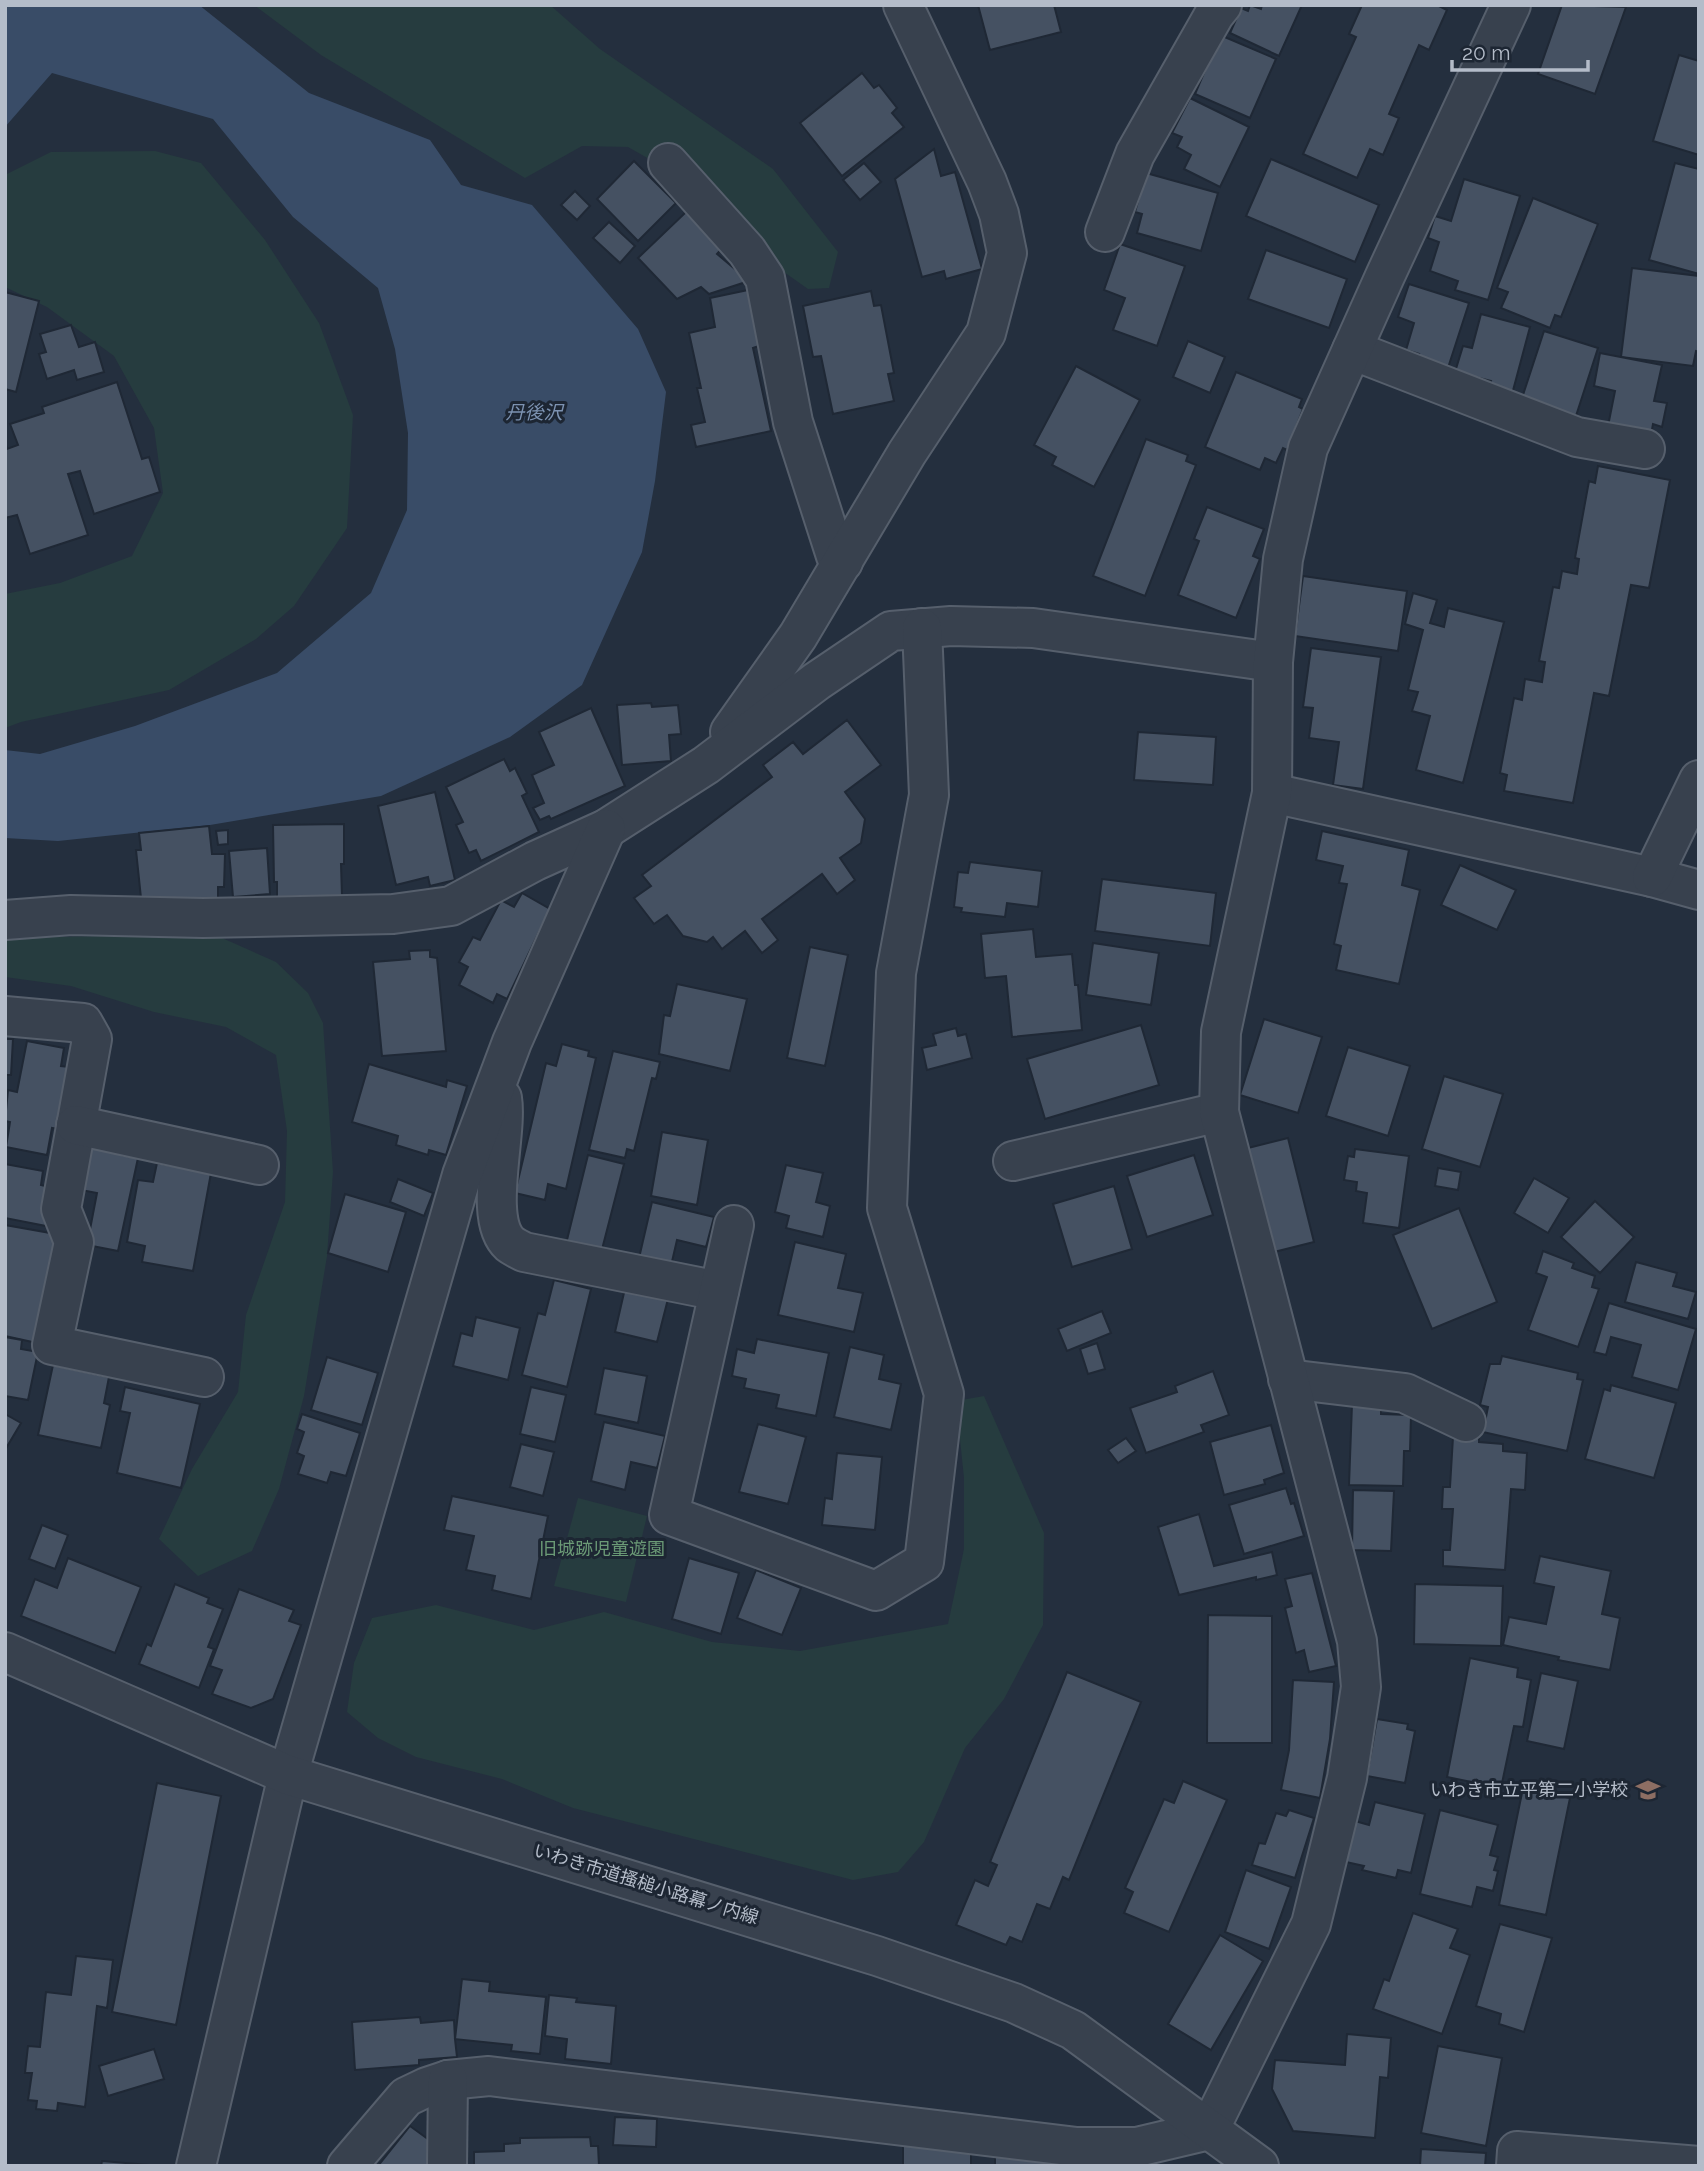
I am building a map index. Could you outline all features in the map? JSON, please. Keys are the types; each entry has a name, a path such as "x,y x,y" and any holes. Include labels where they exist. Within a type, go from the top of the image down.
{"street":[{"path":"706,765 799,636 907,453 986,333 1006,253 999,214 987,181 903,5"},
{"path":"1105,232 1135,154 1222,5"},
{"path":"1209,2130 1311,1924 1347,1778 1362,1687 1357,1641 1219,1112 1221,1032 1272,793 1273,662 1283,559 1308,448 1511,5"},
{"path":"668,163 747,251 765,278 793,422 836,556 843,562"},
{"path":"1352,350 1577,437 1645,449"},
{"path":"5,920 71,915 203,918 393,914 451,906 535,861 606,829 706,765 817,681 891,631 951,626 1032,628 1273,662"},
{"path":"734,1224 669,1515 876,1591 924,1562 944,1394 887,1208 896,973 929,795 922,628"},
{"path":"1652,877 1699,779"},
{"path":"1272,793 1652,877 1699,890"},
{"path":"196,2166 288,1774 462,1175 512,1042 606,829"},
{"path":"5,1016 83,1023 92,1039 61,1209 74,1242 52,1345 204,1377"},
{"path":"498,1081 504,1115 496,1218 509,1243 524,1252 719,1291"},
{"path":"1013,1161 1219,1112"},
{"path":"76,1125 259,1165"},
{"path":"1288,1379 1405,1393 1466,1422"},
{"name":"いわき市道搔槌小路幕ノ内線","path":"11,1657 288,1774 863,1951 1014,2003 1073,2030 1259,2166"},
{"path":"348,2166 406,2098 449,2080 489,2076 1077,2157 1137,2147 1209,2130"},
{"path":"447,2166 449,2080"},
{"path":"1209,2130 1236,2166"},
{"path":"1516,2166 1517,2151 1699,2166"}],"green space":[{"path":"254,5 550,5 600,49 773,169 838,252 829,288 808,289 750,248 704,190 628,147 582,146 525,178 321,55"},
{"path":"155,151 201,163 265,240 319,323 353,415 347,528 294,606 256,639 169,690 21,722 5,728 5,594 60,583 132,556 163,493 154,428 114,356 47,307 5,287 5,175 51,152"},
{"path":"213,934 276,962 308,993 323,1023 333,1172 327,1256 304,1396 279,1489 252,1551 198,1576 159,1539 192,1469 238,1392 246,1315 285,1202 287,1131 276,1055 226,1027 154,1012 71,986 5,977 5,938"},
{"path":"984,1396 1044,1533 1043,1625 1004,1699 965,1748 924,1842 898,1872 853,1880 573,1808 502,1779 416,1757 378,1738 347,1712 354,1663 372,1618 436,1605 534,1630 604,1612 712,1642 800,1651 948,1624 964,1549 964,1478 956,1401"},
{"name":"旧城跡児童遊園","path":"578,1498 647,1516 626,1602 554,1586"}],"water":[{"name":"丹後沢","path":"5,5 199,5 309,93 430,140 461,185 532,205 638,329 666,392 655,481 642,552 582,685 510,737 381,796 210,825 58,841 5,838 5,750 40,754 135,726 277,673 371,593 407,510 408,433 395,349 378,288 293,217 213,119 52,73 5,127"}],"building":[{"path":"978,5 1054,5 1061,32 990,50"},
{"path":"1250,5 1261,9 1262,5 1302,5 1279,56 1230,33 1241,8 1248,11"},
{"path":"1362,5 1437,5 1447,10 1429,50 1419,45 1389,114 1399,118 1383,155 1370,149 1357,178 1303,154 1356,37 1349,34"},
{"path":"1562,5 1626,7 1595,94 1538,74"},
{"path":"1220,35 1276,59 1250,118 1195,94"},
{"path":"1679,55 1699,61 1699,155 1653,141"},
{"path":"862,73 874,88 879,85 897,108 892,113 904,127 842,176 800,123"},
{"path":"1190,98 1249,127 1220,187 1184,169 1191,155 1177,147 1182,137 1172,133"},
{"path":"934,149 941,176 955,172 982,269 946,279 944,271 922,277 895,179"},
{"path":"1271,159 1379,205 1355,262 1246,216"},
{"path":"634,161 676,203 638,241 597,199"},
{"path":"864,163 881,182 860,200 843,180"},
{"path":"1675,163 1699,169 1699,274 1649,260"},
{"path":"1146,173 1218,193 1201,251 1137,233 1142,214 1135,212"},
{"path":"1464,179 1520,196 1488,300 1455,290 1458,281 1430,271 1439,242 1428,238 1435,216 1451,221"},
{"path":"575,191 590,206 577,220 561,205"},
{"path":"1533,198 1598,224 1561,317 1555,315 1550,328 1501,308 1508,292 1497,288"},
{"path":"686,212 725,245 717,254 749,281 709,294 701,287 677,299 638,258"},
{"path":"609,222 635,246 620,263 593,238"},
{"path":"1120,244 1185,266 1157,346 1113,330 1125,298 1104,290"},
{"path":"1266,250 1347,279 1329,328 1248,299"},
{"path":"1632,268 1699,276 1699,352 1696,351 1693,366 1621,357"},
{"path":"1409,284 1469,303 1446,374 1415,364 1419,354 1406,350 1414,323 1398,317"},
{"path":"748,290 759,346 753,348 771,431 696,447 691,425 705,422 689,333 715,327 710,298"},
{"path":"871,291 874,306 881,305 894,373 888,374 894,401 833,414 821,356 813,357 803,306"},
{"path":"5,292 39,301 16,392 5,389"},
{"path":"1481,314 1530,327 1511,398 1488,392 1491,381 1455,372 1463,346 1472,348"},
{"path":"71,325 79,347 95,342 104,372 77,380 74,370 47,379 39,354 46,352 40,334"},
{"path":"1544,331 1598,348 1574,422 1520,404"},
{"path":"1188,341 1225,357 1210,393 1173,377"},
{"path":"1600,353 1662,365 1654,401 1667,403 1662,427 1653,424 1651,435 1608,426 1615,391 1594,386"},
{"path":"1076,366 1140,400 1094,487 1052,465 1056,457 1034,445"},
{"path":"1236,372 1302,399 1299,407 1303,409 1287,450 1283,448 1276,463 1265,458 1260,470 1205,447"},
{"path":"117,382 142,459 149,457 160,492 94,514 80,471 68,474 88,535 30,554 17,515 5,518 5,442 7,449 18,445 10,424 44,413 42,407"},
{"path":"1146,439 1188,455 1186,461 1196,465 1145,596 1093,576"},
{"path":"1598,466 1670,480 1649,588 1631,585 1609,696 1594,693 1573,803 1504,791 1507,775 1500,773 1514,698 1522,700 1525,679 1542,682 1545,662 1539,661 1553,587 1559,588 1562,571 1577,574 1579,559 1575,558 1589,481 1595,483"},
{"path":"1207,507 1264,529 1253,556 1260,559 1236,618 1178,595 1199,541 1194,539"},
{"path":"1303,576 1407,591 1398,651 1295,636"},
{"path":"1413,593 1437,600 1430,623 1444,627 1448,608 1504,622 1463,783 1416,770 1430,716 1412,711 1418,692 1408,690 1423,630 1405,624"},
{"path":"1311,648 1381,657 1363,789 1333,785 1339,742 1309,738 1313,708 1303,707"},
{"path":"651,703 652,707 678,705 681,734 669,735 671,761 622,765 617,705"},
{"path":"591,708 625,786 551,819 549,816 540,820 533,808 544,803 532,775 554,765 539,732"},
{"path":"847,720 881,765 845,792 865,819 861,843 840,858 855,880 837,894 822,874 762,919 778,940 762,953 745,931 722,949 713,937 707,942 683,936 667,915 654,924 634,898 651,886 642,875 772,777 763,765 793,742 803,754"},
{"path":"1138,732 1216,737 1213,785 1134,780"},
{"path":"504,759 510,771 515,768 527,793 522,796 539,832 481,861 476,850 469,853 456,825 463,822 446,787"},
{"path":"435,792 455,880 430,886 428,877 396,885 378,806"},
{"path":"344,824 342,896 277,897 277,882 274,882 273,825"},
{"path":"209,826 212,854 225,854 224,887 218,887 218,898 141,898 136,850 141,850 139,833"},
{"path":"228,830 228,844 218,845 216,831"},
{"path":"1322,831 1409,850 1402,885 1420,890 1399,984 1336,970 1341,946 1334,944 1347,884 1339,883 1343,866 1316,860"},
{"path":"267,848 270,894 233,897 229,851"},
{"path":"970,862 1042,871 1038,907 1007,903 1005,917 961,912 962,908 954,907 958,872 968,873"},
{"path":"1460,865 1516,890 1497,930 1441,905"},
{"path":"1102,879 1216,893 1210,946 1095,931"},
{"path":"522,893 550,909 507,999 497,994 493,1003 459,985 468,967 459,962 473,937 480,940 501,900 514,907"},
{"path":"1033,929 1036,957 1072,954 1082,1030 1012,1037 1006,976 985,978 981,934"},
{"path":"1093,943 1159,953 1151,1005 1086,995"},
{"path":"810,947 848,955 825,1066 787,1058"},
{"path":"430,950 430,957 437,958 446,1051 382,1056 373,962 410,959 409,951"},
{"path":"677,984 747,999 730,1071 659,1054 664,1015 670,1016"},
{"path":"1264,1019 1322,1037 1298,1113 1240,1095"},
{"path":"1141,1025 1159,1085 1045,1119 1027,1059"},
{"path":"956,1028 958,1036 966,1034 972,1058 927,1070 922,1048 936,1045 933,1034"},
{"path":"5,1039 13,1039 11,1075 5,1075"},
{"path":"27,1041 64,1048 61,1066 70,1067 58,1129 52,1128 47,1155 6,1147 10,1122 5,1121 8,1090 17,1092"},
{"path":"562,1044 589,1051 588,1056 596,1058 566,1189 548,1184 545,1200 515,1193 546,1063 556,1066"},
{"path":"1348,1047 1410,1066 1388,1136 1326,1116"},
{"path":"613,1051 660,1062 656,1079 652,1078 634,1151 627,1149 625,1158 589,1150"},
{"path":"369,1064 446,1087 447,1080 467,1086 446,1155 429,1150 428,1155 396,1145 398,1136 352,1122"},
{"path":"1444,1076 1503,1094 1480,1167 1422,1149"},
{"path":"662,1132 708,1140 697,1205 651,1196"},
{"path":"86,1138 123,1145 121,1155 138,1158 118,1251 87,1245 97,1193 76,1189"},
{"path":"1288,1138 1314,1242 1274,1252 1248,1148"},
{"path":"1355,1149 1409,1156 1399,1228 1363,1223 1367,1193 1356,1191 1357,1182 1344,1180 1348,1156 1354,1157"},
{"path":"588,1155 624,1164 599,1261 564,1252"},
{"path":"1194,1155 1213,1215 1147,1237 1127,1176"},
{"path":"157,1163 211,1173 193,1271 142,1262 145,1246 127,1242 138,1180 153,1182"},
{"path":"5,1164 43,1171 41,1185 53,1188 46,1226 5,1218"},
{"path":"786,1165 823,1173 816,1202 830,1206 823,1237 786,1228 789,1216 775,1212"},
{"path":"1438,1168 1461,1172 1458,1190 1435,1186"},
{"path":"1534,1178 1569,1198 1548,1233 1514,1213"},
{"path":"398,1179 433,1193 424,1216 390,1202"},
{"path":"1114,1186 1132,1249 1072,1267 1053,1204"},
{"path":"345,1194 406,1212 388,1272 328,1253"},
{"path":"1595,1201 1634,1237 1600,1273 1561,1237"},
{"path":"652,1202 714,1217 706,1247 677,1240 671,1266 639,1258"},
{"path":"1459,1208 1497,1302 1432,1329 1393,1235"},
{"path":"5,1225 50,1233 57,1247 37,1343 5,1336"},
{"path":"795,1242 846,1254 838,1288 863,1293 854,1332 778,1315"},
{"path":"1543,1251 1574,1263 1572,1268 1595,1276 1592,1287 1599,1289 1578,1347 1528,1330 1547,1277 1536,1273"},
{"path":"1636,1262 1677,1273 1673,1286 1696,1292 1688,1319 1625,1302"},
{"path":"554,1280 591,1289 567,1387 522,1375 538,1313 545,1315"},
{"path":"626,1284 669,1295 657,1342 615,1332"},
{"path":"1609,1303 1696,1329 1678,1390 1632,1377 1641,1345 1611,1337 1606,1355 1594,1352"},
{"path":"1102,1311 1111,1333 1067,1351 1058,1329"},
{"path":"476,1317 520,1328 508,1380 453,1366 461,1333 472,1336"},
{"path":"5,1337 22,1340 21,1349 38,1352 28,1400 5,1396"},
{"path":"757,1339 829,1353 816,1416 776,1408 779,1395 744,1388 746,1379 732,1376 737,1349 754,1353"},
{"path":"1097,1343 1105,1369 1088,1374 1080,1349"},
{"path":"850,1347 884,1355 879,1379 901,1384 891,1430 834,1417"},
{"path":"1502,1356 1578,1373 1577,1379 1583,1380 1567,1451 1483,1432 1488,1407 1480,1405 1490,1364 1500,1364"},
{"path":"327,1357 378,1373 362,1425 311,1410"},
{"path":"53,1365 109,1377 104,1403 110,1405 101,1448 38,1435"},
{"path":"604,1368 647,1376 638,1423 595,1414"},
{"path":"1213,1371 1229,1415 1201,1425 1204,1432 1146,1453 1130,1408 1177,1392 1175,1386"},
{"path":"1611,1385 1676,1403 1654,1478 1585,1459 1604,1389 1610,1391"},
{"path":"125,1387 200,1404 181,1488 117,1473 130,1413 120,1411"},
{"path":"531,1387 566,1395 555,1442 520,1434"},
{"path":"1352,1404 1381,1405 1381,1414 1411,1415 1410,1451 1404,1451 1403,1486 1349,1485"},
{"path":"5,1414 21,1423 5,1450"},
{"path":"302,1414 360,1433 346,1476 331,1472 327,1483 298,1474 304,1456 297,1453 304,1432 297,1429"},
{"path":"604,1422 665,1436 657,1468 631,1462 625,1490 591,1481"},
{"path":"758,1424 806,1437 788,1504 739,1492"},
{"path":"1271,1425 1284,1473 1264,1480 1265,1484 1224,1495 1210,1442"},
{"path":"1453,1437 1479,1438 1479,1442 1503,1444 1503,1451 1527,1453 1525,1490 1511,1489 1505,1570 1443,1566 1443,1550 1450,1550 1453,1509 1442,1509 1443,1487 1450,1487"},
{"path":"1126,1438 1136,1451 1118,1463 1108,1450"},
{"path":"521,1444 554,1452 543,1496 510,1487"},
{"path":"837,1453 882,1457 875,1530 822,1525 825,1498 832,1499"},
{"path":"1286,1488 1291,1504 1294,1503 1304,1536 1244,1554 1229,1505"},
{"path":"1353,1490 1394,1491 1391,1551 1352,1550"},
{"path":"452,1496 548,1516 531,1599 492,1590 495,1576 466,1570 474,1536 444,1530"},
{"path":"1199,1514 1214,1566 1272,1552 1277,1575 1256,1580 1256,1577 1179,1595 1158,1527"},
{"path":"42,1525 68,1535 55,1569 29,1559"},
{"path":"1540,1556 1611,1571 1602,1614 1620,1618 1610,1670 1503,1645 1509,1617 1546,1624 1554,1587 1534,1583"},
{"path":"68,1558 141,1587 115,1653 21,1616 35,1579 57,1588"},
{"path":"689,1558 739,1573 721,1634 672,1619"},
{"path":"756,1570 801,1588 782,1635 737,1618"},
{"path":"1312,1573 1336,1666 1309,1672 1304,1650 1296,1653 1285,1608 1292,1606 1285,1579"},
{"path":"175,1584 209,1598 207,1603 223,1609 208,1647 214,1649 199,1688 139,1664 147,1644 151,1646"},
{"path":"1415,1584 1503,1586 1501,1646 1414,1644"},
{"path":"239,1589 294,1610 289,1621 301,1625 273,1699 251,1708 212,1694 222,1670 210,1666"},
{"path":"1208,1615 1272,1616 1272,1743 1207,1743"},
{"path":"1470,1658 1518,1668 1517,1677 1531,1680 1523,1727 1514,1726 1501,1788 1447,1777"},
{"path":"1067,1672 1141,1702 1069,1880 1063,1877 1050,1909 1037,1904 1022,1942 1010,1937 1006,1945 956,1925 975,1880 988,1886 997,1865 990,1862"},
{"path":"1541,1673 1578,1681 1564,1749 1527,1741"},
{"path":"1293,1680 1334,1682 1330,1739 1320,1798 1281,1790 1289,1750"},
{"path":"1377,1719 1408,1724 1407,1729 1415,1731 1405,1783 1367,1776"},
{"path":"1183,1781 1227,1800 1169,1932 1124,1913 1133,1892 1125,1888 1164,1799 1174,1803"},
{"path":"157,1783 221,1796 176,2025 112,2012"},
{"path":"1523,1788 1570,1798 1546,1915 1499,1905"},
{"path":"1375,1802 1425,1814 1411,1873 1398,1870 1396,1878 1362,1870 1364,1866 1346,1862 1355,1821 1369,1825"},
{"path":"1289,1810 1314,1818 1295,1878 1252,1865 1259,1843 1265,1844 1276,1813 1286,1816"},
{"path":"1440,1810 1498,1825 1490,1855 1498,1857 1493,1891 1477,1887 1472,1907 1420,1894"},
{"path":"1246,1870 1291,1887 1269,1949 1225,1932"},
{"path":"1413,1913 1458,1929 1450,1948 1470,1955 1442,2034 1373,2009 1384,1979 1389,1981"},
{"path":"1500,1924 1552,1938 1524,2032 1499,2024 1501,2014 1476,2006"},
{"path":"1220,1935 1263,1961 1211,2050 1168,2024"},
{"path":"76,1956 113,1960 107,2008 97,2006 85,2107 58,2103 57,2111 36,2109 37,2101 28,2100 32,2073 25,2073 28,2046 40,2047 46,1992 71,1995"},
{"path":"462,1979 490,1982 489,1991 546,1997 540,2054 511,2051 512,2045 455,2039"},
{"path":"549,1995 577,1998 576,2002 616,2006 611,2064 565,2059 567,2039 545,2036"},
{"path":"420,2017 421,2023 454,2020 457,2057 419,2060 419,2065 355,2070 352,2022"},
{"path":"1347,2034 1391,2038 1388,2078 1380,2077 1375,2138 1293,2131 1272,2089 1275,2060 1345,2065"},
{"path":"1438,2046 1502,2058 1486,2146 1421,2133"},
{"path":"154,2049 164,2079 108,2096 99,2066"},
{"path":"615,2117 657,2119 656,2147 613,2145"},
{"path":"410,2126 436,2145 436,2166 378,2166"},
{"path":"590,2137 591,2146 598,2146 599,2166 474,2166 474,2152 504,2151 504,2144 520,2143 520,2138"},
{"path":"971,2144 971,2166 903,2166 903,2146"},
{"path":"1421,2149 1486,2153 1485,2166 1420,2166"},
{"path":"1052,2152 1052,2166 995,2166 995,2154"},
{"path":"102,2161 161,2166 101,2166"}],"place":[{"name":"いわき市立平第二小学校","path":"1648,1790"}]}
